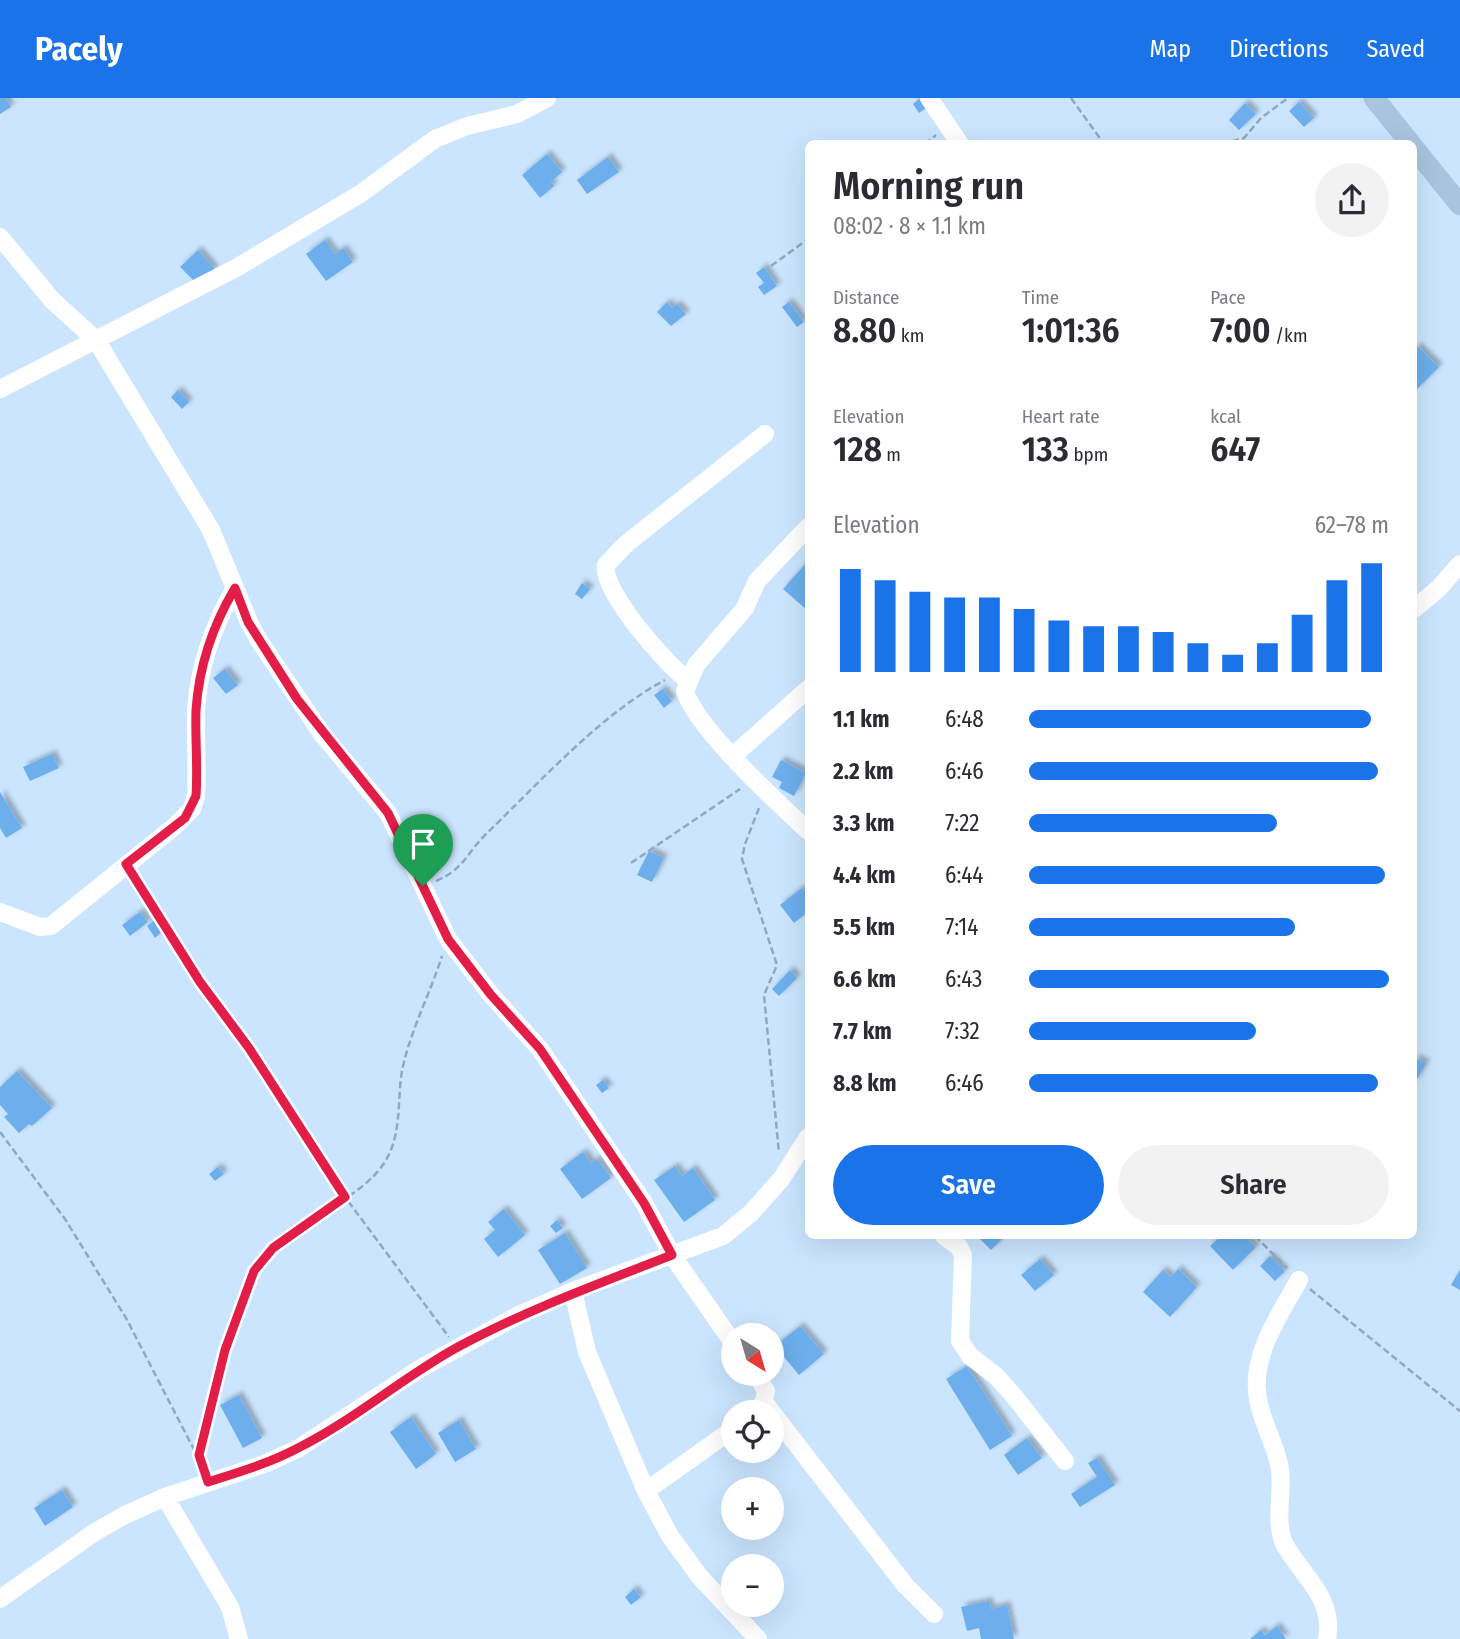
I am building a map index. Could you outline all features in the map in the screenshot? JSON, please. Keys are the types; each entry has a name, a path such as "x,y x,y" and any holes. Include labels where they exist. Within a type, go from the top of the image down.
{"main road":[{"path":"1374,98 1407,140"},
{"path":"1417,152 1460,205"}],"street":[{"path":"0,389 236,268 360,194 435,139 467,126 517,114 547,98"},
{"path":"929,98 957,140"},
{"path":"0,237 52,300 96,340 211,530 248,622 297,699 388,813 448,939 491,995 540,1049 644,1203 672,1255 721,1326"},
{"path":"765,434 626,544 606,565 607,583 683,676 688,701 761,787 805,828"},
{"path":"683,676 745,608 757,581 770,565 805,530"},
{"path":"1417,606 1438,589 1460,564"},
{"path":"0,912 40,927 51,926 185,818 196,796 196,710 202,670 219,616 235,588"},
{"path":"734,755 805,692"},
{"path":"0,1599 95,1532 165,1497 267,1463 299,1448 457,1348 517,1316 573,1291 723,1236 751,1213 782,1178 805,1142"},
{"path":"948,1239 959,1247 963,1255 958,1331 964,1350 1014,1396 1065,1461"},
{"path":"1299,1280 1269,1333 1259,1362 1256,1386 1259,1405 1280,1470 1280,1534 1323,1601 1327,1617 1327,1639"},
{"path":"573,1291 587,1352 646,1491 670,1536 700,1577 758,1639"},
{"path":"784,1437 905,1584 934,1614"},
{"path":"646,1491 721,1438"},
{"path":"165,1497 230,1607 239,1639"}],"path":[{"path":"1071,98 1101,140"},
{"path":"1237,140 1244,138 1261,118 1288,98"},
{"path":"771,266 805,241"},
{"path":"423,886 460,868 481,839 574,751 643,691 683,676"},
{"path":"631,863 723,799 761,787"},
{"path":"761,787 742,859 777,965 764,995 782,1178"},
{"path":"126,864 200,982 256,1058 345,1197 457,1348"},
{"path":"199,1455 225,1350 254,1271 273,1248 345,1197 386,1161 394,1140 402,1073 409,1047 448,939"},
{"path":"0,1132 65,1219 126,1318 199,1455 208,1482"},
{"path":"1258,1239 1299,1280 1460,1411"}],"building":[{"path":"0,98 6,98 11,107 0,114"},
{"path":"919,99 926,108 919,113 913,104"},
{"path":"1299,102 1314,118 1304,127 1289,111"},
{"path":"1245,103 1256,114 1239,130 1229,120"},
{"path":"547,154 562,172 551,182 554,186 540,198 522,175"},
{"path":"608,157 619,172 587,194 577,180"},
{"path":"325,240 335,254 343,248 353,262 326,281 306,254"},
{"path":"198,250 215,269 198,285 180,267"},
{"path":"764,267 777,286 764,295 758,287 764,283 756,273"},
{"path":"667,302 672,308 677,304 686,314 671,326 657,312"},
{"path":"789,302 804,322 797,327 782,307"},
{"path":"1417,346 1439,367 1417,389"},
{"path":"178,390 189,402 182,409 171,397"},
{"path":"805,564 805,608 783,589"},
{"path":"582,583 590,589 582,599 575,594"},
{"path":"225,669 238,685 226,694 213,678"},
{"path":"663,689 672,701 664,708 654,695"},
{"path":"52,754 59,768 30,781 23,767"},
{"path":"781,760 805,772 794,796 779,788 782,782 772,777"},
{"path":"0,792 22,828 6,838 0,828"},
{"path":"649,851 664,858 652,882 637,875"},
{"path":"802,888 805,892 805,914 794,923 780,905"},
{"path":"140,912 148,922 130,936 122,925"},
{"path":"156,919 164,930 155,938 147,926"},
{"path":"790,970 797,978 779,996 772,989"},
{"path":"1417,1059 1426,1063 1417,1080"},
{"path":"17,1071 52,1108 32,1126 29,1124 19,1133 4,1117 8,1114 0,1105 0,1087"},
{"path":"603,1080 609,1088 602,1093 596,1085"},
{"path":"583,1152 591,1163 597,1159 611,1178 582,1199 560,1169"},
{"path":"675,1166 682,1176 693,1168 715,1200 684,1222 654,1180"},
{"path":"218,1167 224,1174 215,1181 209,1174"},
{"path":"504,1209 525,1235 498,1257 484,1239 495,1230 488,1222"},
{"path":"557,1220 563,1228 556,1233 550,1226"},
{"path":"565,1233 587,1268 560,1284 538,1250"},
{"path":"980,1239 1002,1239 991,1250"},
{"path":"1218,1239 1247,1239 1256,1247 1233,1270 1210,1246"},
{"path":"1270,1256 1285,1271 1275,1281 1260,1266"},
{"path":"1040,1259 1054,1275 1035,1291 1021,1275"},
{"path":"1178,1269 1197,1287 1170,1317 1143,1292 1163,1270 1171,1277"},
{"path":"1460,1270 1460,1290 1451,1285"},
{"path":"800,1326 824,1354 799,1375 784,1357 784,1339"},
{"path":"967,1366 1012,1436 990,1450 946,1379"},
{"path":"239,1395 262,1438 243,1448 220,1405"},
{"path":"411,1417 436,1454 416,1469 390,1432"},
{"path":"459,1420 476,1449 455,1462 438,1433"},
{"path":"1027,1438 1042,1458 1018,1475 1004,1455"},
{"path":"1097,1458 1115,1485 1080,1507 1071,1494 1097,1477 1088,1463"},
{"path":"62,1490 73,1507 45,1526 34,1508"},
{"path":"634,1589 641,1597 631,1605 625,1597"},
{"path":"989,1601 991,1609 1007,1605 1014,1639 981,1639 979,1628 967,1631 961,1607"},
{"path":"1277,1626 1286,1639 1250,1639 1261,1630 1265,1635"}],"route":[{"path":"235,588 248,622 297,699 322,734 388,813 423,886 430,906 448,939 491,995 515,1018 540,1049 569,1096 644,1203 672,1255 573,1291 517,1316 421,1368 299,1448 267,1463 208,1482 199,1455 219,1369 254,1271 262,1258 285,1238 345,1197 249,1048 200,982 162,916 126,864 185,818 192,808 196,796 196,710 202,670 219,616 235,588"}]}
